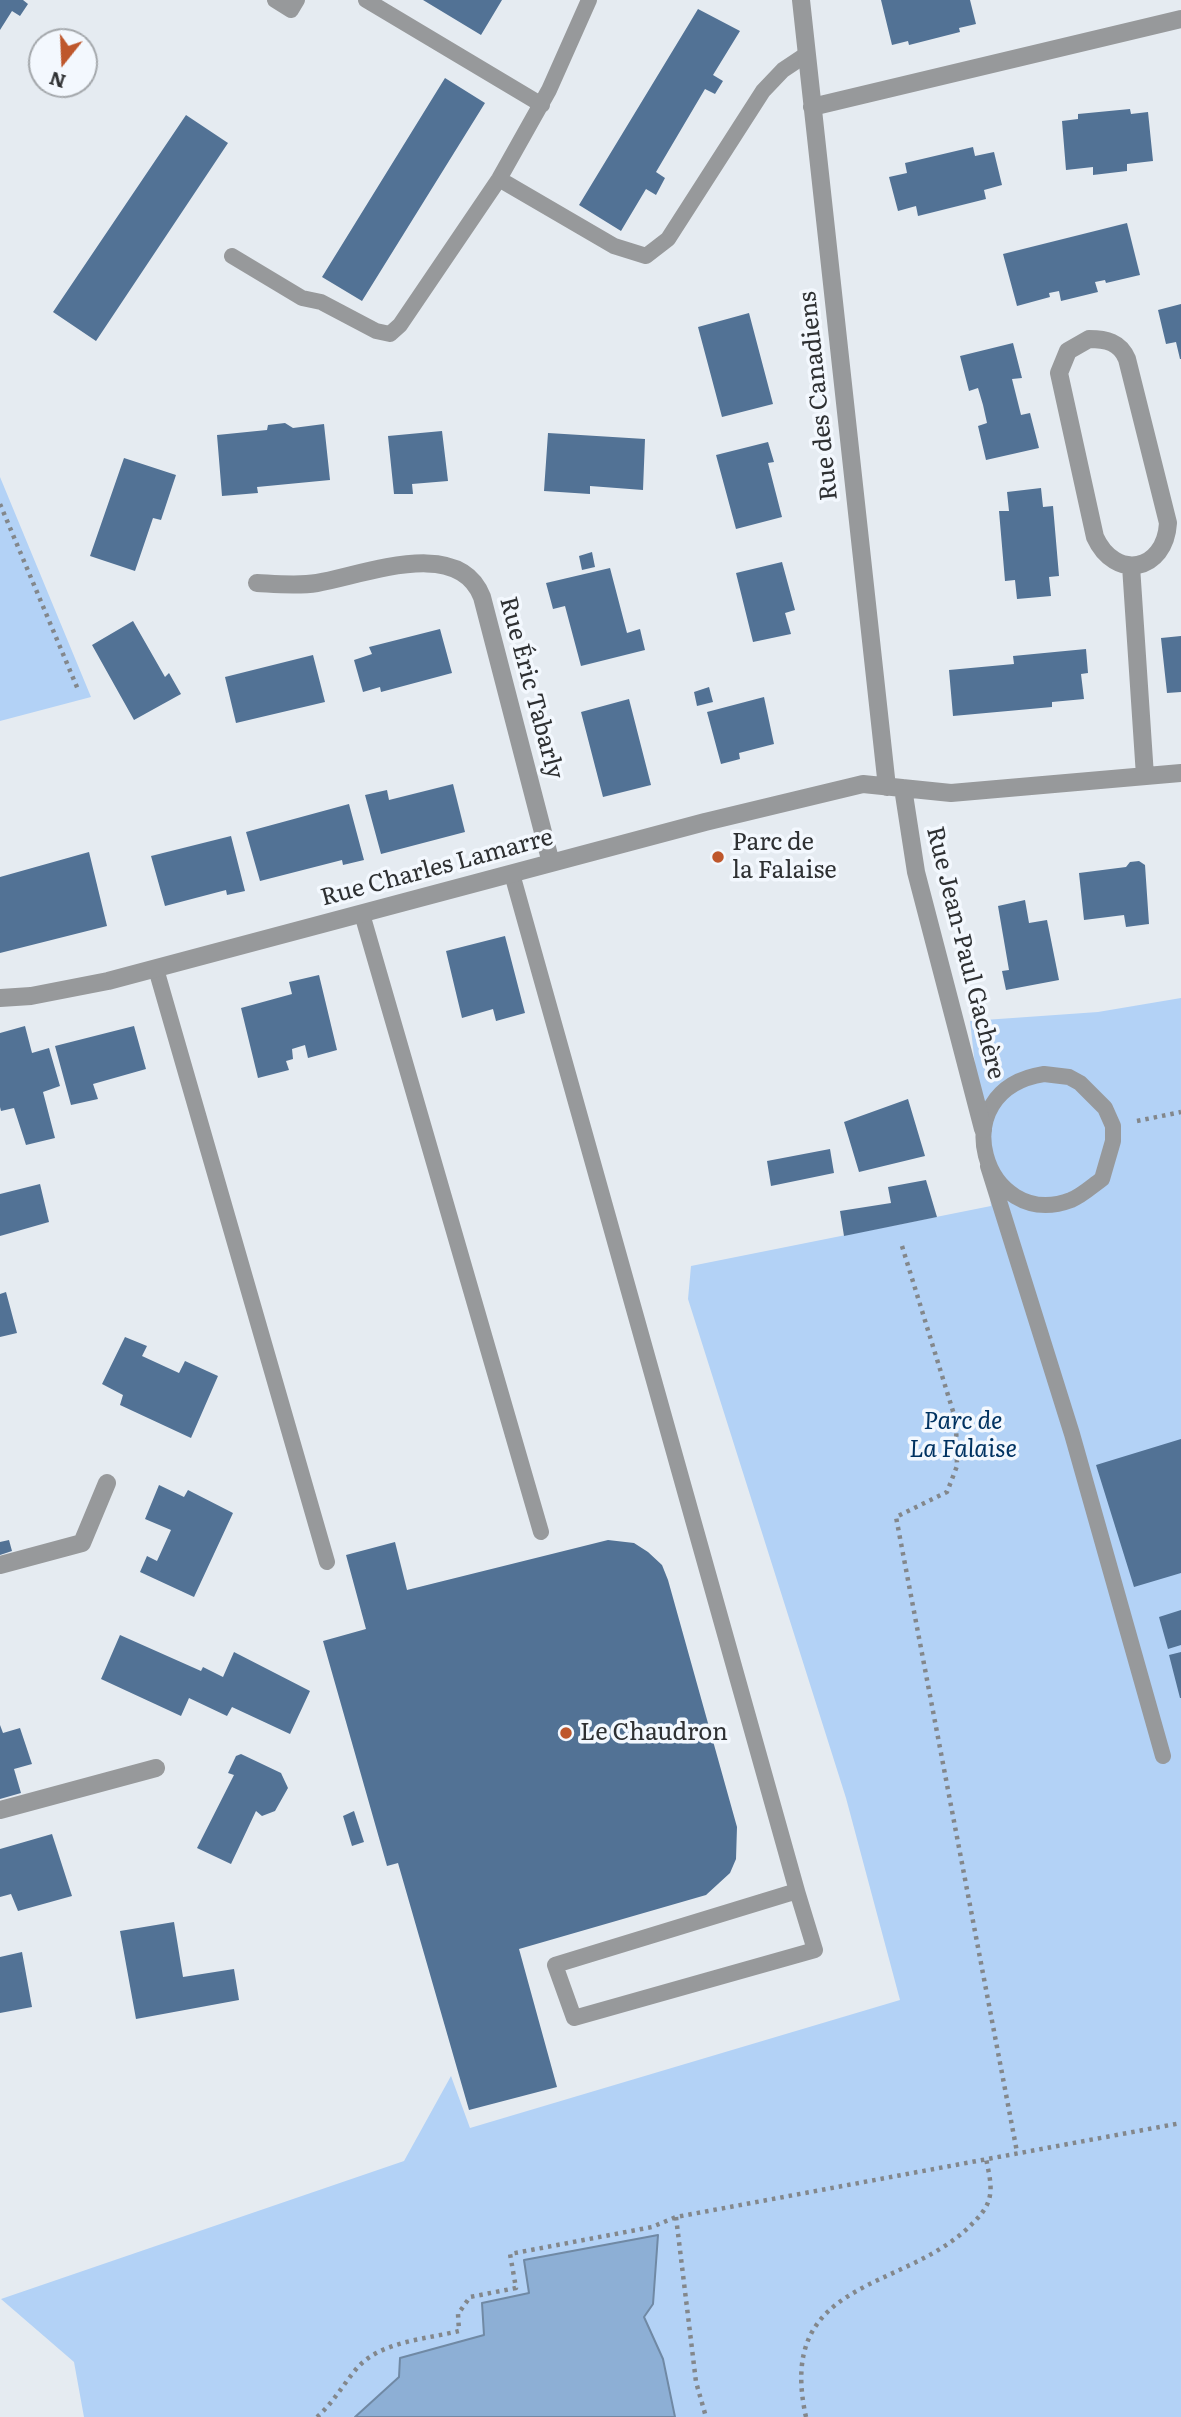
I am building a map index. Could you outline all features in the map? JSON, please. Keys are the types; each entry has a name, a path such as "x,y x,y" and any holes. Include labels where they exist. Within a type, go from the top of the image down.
{"street":[{"name":"Rue des Canadiens","path":"801,0 895,788"},
{"path":"812,107 1181,19"},
{"path":"1089,339 1113,342 1123,349 1168,523 1167,536 1154,557 1131,566 1108,557 1095,537 1060,386 1062,361 1078,343 1089,339"},
{"name":"Rue Éric Tabarly","path":"257,583 314,584 426,563 457,568 468,575 477,585 482,597 551,863"},
{"path":"1131,566 1145,776"},
{"name":"Rue Charles Lamarre","path":"0,998 65,990 156,969 551,863 863,784 951,793 1181,773"},
{"name":"Rue Jean-Paul Gachère","path":"895,788 983,1129"},
{"path":"0,1565 82,1542 107,1483"},
{"path":"0,1810 156,1768"}],"lane":[{"path":"275,0 291,10 297,0"},
{"path":"366,0 542,105"},
{"path":"232,256 302,298 321,302 376,331 390,334 400,325 499,178 542,105 589,0"},
{"path":"499,178 614,246 646,256 668,239 772,80 807,54"},
{"path":"512,874 815,1950 574,2018 555,1965 797,1891"},
{"path":"362,914 541,1532"},
{"path":"156,969 327,1562"},
{"path":"988,1166 1004,1188 1029,1202 1043,1204 1070,1200 1102,1179 1111,1153 1112,1126 1099,1098 1091,1095 1080,1083 1069,1077 1044,1074 1019,1080 999,1095 986,1116 983,1148 988,1166 1072,1434 1163,1756"}],"path":[{"path":"0,504 79,692"},
{"path":"1112,1126 1181,1112"},
{"path":"902,1246 956,1421 957,1466 947,1492 896,1517 1017,2152"},
{"path":"317,2417 331,2405 359,2365 382,2349 459,2331 458,2314 470,2297 516,2288 510,2255 652,2227 676,2217 1181,2123"},
{"path":"806,2417 803,2403 805,2356 818,2325 829,2310 854,2290 947,2245 978,2219 986,2208 990,2194 986,2158"},
{"path":"676,2217 696,2382 706,2417"}],"green space":[{"path":"0,477 91,697 0,721"},
{"name":"Parc de La Falaise","path":"1181,998 1181,2417 84,2417 74,2362 1,2299 404,2161 451,2076 470,2128 900,2000 846,1798 688,1299 691,1266 991,1206 970,1021 1098,1012"}],"shaded area":[{"path":"658,2235 653,2304 644,2317 663,2359 675,2417 355,2417 399,2377 400,2358 484,2335 482,2303 529,2293 524,2260"}],"building":[{"path":"0,0 23,0 28,4 20,16 12,11 0,30"},
{"path":"423,0 502,0 481,35"},
{"path":"881,0 970,0 976,24 959,28 960,32 909,45 908,41 892,45"},
{"path":"698,9 740,31 713,75 723,81 715,94 705,89 656,172 665,178 656,195 646,189 621,231 579,205"},
{"path":"445,78 485,103 362,301 322,277"},
{"path":"1130,109 1131,114 1148,112 1153,161 1127,164 1127,171 1093,175 1093,167 1066,170 1062,121 1078,119 1078,114"},
{"path":"186,115 228,143 96,341 53,312"},
{"path":"973,147 975,156 994,152 1002,185 984,190 986,199 918,216 916,206 898,211 889,177 907,173 905,163"},
{"path":"1127,223 1140,275 1106,283 1105,280 1095,282 1098,292 1061,301 1059,291 1049,293 1050,297 1017,306 1003,254"},
{"path":"1181,304 1180,359 1176,342 1166,344 1158,310"},
{"path":"749,313 773,404 722,417 698,327"},
{"path":"1013,343 1022,378 1012,379 1021,415 1030,413 1039,448 986,460 978,426 987,423 983,405 978,388 969,391 960,356"},
{"path":"285,423 293,428 324,424 330,480 257,487 258,493 222,496 217,435 267,430 268,425"},
{"path":"442,431 448,481 412,484 413,494 394,494 388,436"},
{"path":"548,433 645,439 643,490 590,486 590,494 544,491"},
{"path":"768,442 774,462 768,463 782,517 736,529 716,455"},
{"path":"124,458 176,475 161,520 153,518 135,571 90,556"},
{"path":"1041,488 1043,507 1053,506 1059,576 1049,577 1051,596 1017,599 1015,580 1005,581 999,511 1009,511 1007,492"},
{"path":"592,552 595,567 582,570 579,556"},
{"path":"782,562 795,610 785,613 791,634 753,642 736,573"},
{"path":"610,568 627,633 640,629 645,650 581,666 565,606 553,609 546,583"},
{"path":"133,621 165,677 169,673 181,694 134,720 92,645"},
{"path":"440,629 452,673 381,692 380,687 363,692 354,660 372,654 369,647"},
{"path":"1181,636 1181,692 1167,693 1161,638"},
{"path":"1086,649 1088,673 1081,674 1084,699 1052,702 1052,707 953,716 949,670 1014,664 1013,656"},
{"path":"313,655 325,702 236,723 225,677"},
{"path":"709,687 713,702 697,706 694,692"},
{"path":"764,697 774,744 739,753 740,759 721,764 707,712"},
{"path":"629,699 651,785 603,797 581,712"},
{"path":"453,784 465,832 381,854 365,795 387,790 389,800"},
{"path":"349,804 364,860 343,865 342,860 260,881 246,832"},
{"path":"231,836 245,891 227,895 226,890 165,906 151,856"},
{"path":"89,852 107,926 0,953 0,877"},
{"path":"1139,861 1145,865 1149,924 1126,927 1124,915 1084,920 1079,873 1126,867 1130,862"},
{"path":"1025,900 1029,923 1047,920 1059,980 1006,990 1002,971 1009,970 998,906"},
{"path":"505,936 525,1013 496,1021 493,1009 462,1018 446,951"},
{"path":"319,975 337,1050 308,1058 305,1045 292,1049 293,1059 286,1061 289,1070 258,1078 241,1008 292,994 289,982"},
{"path":"25,1026 32,1053 49,1048 60,1086 43,1092 55,1138 26,1145 14,1108 1,1111 0,1107 0,1033"},
{"path":"134,1026 146,1069 93,1084 98,1099 71,1105 55,1046"},
{"path":"908,1099 925,1156 859,1172 844,1122"},
{"path":"830,1149 834,1173 771,1186 767,1161"},
{"path":"926,1180 937,1217 844,1236 840,1211 891,1203 888,1187"},
{"path":"40,1184 49,1222 0,1236 0,1194"},
{"path":"6,1292 17,1333 0,1337 0,1294"},
{"path":"125,1337 147,1346 142,1356 179,1373 185,1361 218,1376 191,1438 120,1405 123,1395 102,1384"},
{"path":"1181,1439 1181,1573 1134,1587 1096,1465"},
{"path":"159,1485 184,1497 188,1490 233,1513 194,1597 140,1572 147,1556 157,1561 171,1530 145,1519"},
{"path":"9,1540 12,1551 0,1555 0,1542"},
{"name":"Le Chaudron","path":"608,1540 634,1543 662,1565 737,1827 736,1859 730,1873 706,1895 519,1949 557,2087 469,2110 398,1863 387,1866 323,1641 366,1629 346,1555 395,1542 407,1590"},
{"path":"1181,1610 1181,1645 1168,1649 1159,1617"},
{"path":"120,1635 201,1671 203,1667 223,1677 234,1652 310,1691 290,1734 232,1707 227,1716 189,1698 181,1716 101,1679"},
{"path":"1181,1652 1181,1698 1180,1698 1169,1655"},
{"path":"0,1725 3,1733 20,1728 32,1764 14,1769 21,1793 0,1799"},
{"path":"241,1754 281,1773 288,1788 275,1811 262,1816 256,1811 231,1864 197,1848 234,1775 228,1773 236,1756"},
{"path":"354,1811 364,1842 352,1846 343,1816"},
{"path":"52,1834 72,1896 18,1911 11,1894 0,1897 0,1849"},
{"path":"174,1922 183,1977 234,1969 239,2000 136,2019 120,1931"},
{"path":"22,1952 32,2007 0,2013 0,1957"}],"place":[{"name":"Parc de la Falaise","path":"718,857"},
{"name":"Le Chaudron","path":"566,1733"}]}
